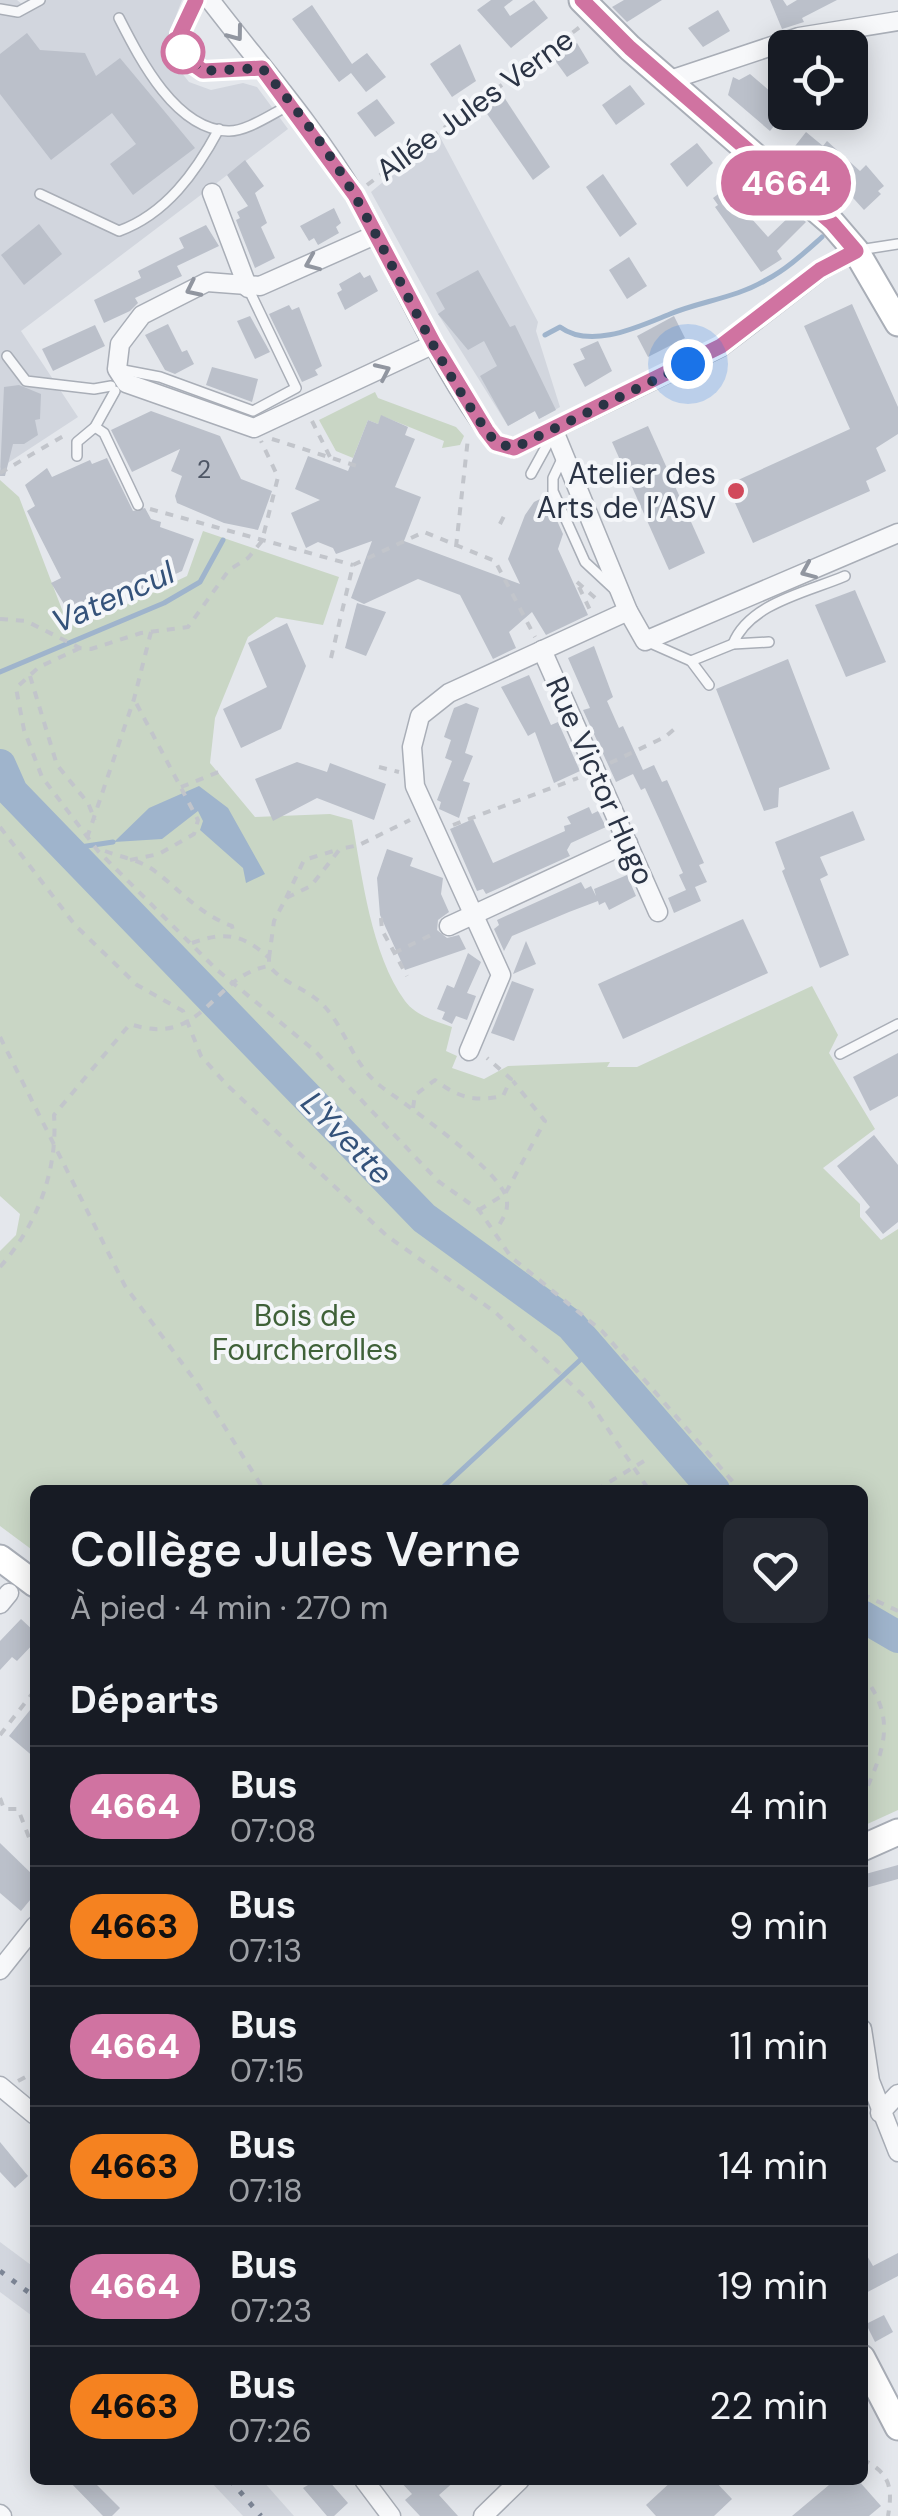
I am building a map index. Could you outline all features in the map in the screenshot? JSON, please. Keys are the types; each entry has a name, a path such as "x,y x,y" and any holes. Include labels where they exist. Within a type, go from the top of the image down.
{"street":[{"path":"210,0 292,104 355,195 434,344 496,443 514,448 554,431 721,346 820,270 856,251"},
{"path":"589,8 832,223 856,251 898,323"},
{"path":"667,81 799,37 898,22"},
{"path":"212,193 248,288"},
{"path":"375,235 248,288 207,282 142,315 120,344 114,382 126,383 258,436 305,408 434,344"},
{"path":"554,431 645,641 897,536"},
{"path":"469,1051 501,975 425,813 412,767 420,716 448,693 598,626 626,604"},
{"name":"Rue Victor Hugo","path":"542,650 658,912"},
{"path":"448,926 628,843"},
{"path":"0,1558 30,1580"},
{"path":"868,1845 898,1832"},
{"path":"0,1970 30,1932"},
{"path":"868,2057 880,2114 898,2152"},
{"path":"0,2086 30,2111"},
{"path":"880,2114 898,2094"},
{"path":"868,2370 898,2427"},
{"path":"368,2485 391,2516"},
{"path":"482,2516 515,2485"}],"lane":[{"path":"0,9 18,12 40,0"},
{"path":"196,0 180,34 186,59 203,71 262,68"},
{"path":"120,18 161,89 204,127 232,132 292,104"},
{"path":"40,194 119,231 138,224 171,197 202,160 219,130"},
{"path":"856,251 898,244"},
{"path":"7,356 26,381 94,389 114,382 160,377 253,411 296,388 248,288"},
{"path":"78,456 77,442 94,427 114,382"},
{"path":"94,427 104,432 138,505"},
{"path":"531,474 554,431"},
{"path":"734,644 740,626 756,614 845,576"},
{"path":"645,641 691,661 709,684"},
{"path":"691,661 734,644 770,642"},
{"path":"840,1054 898,1024"}],"path":[{"name":"Allée Jules Verne","path":"355,195 589,8"},
{"path":"305,408 330,456"},
{"path":"0,473 70,431"},
{"path":"258,436 360,467"},
{"path":"258,436 278,477 262,540 248,558 229,570 188,627 80,648 29,674 16,688 24,730 42,776 88,840 234,986 315,1051 438,1180 479,1210 511,1257 602,1332 736,1485"},
{"path":"456,548 468,438"},
{"path":"138,505 353,565 424,532 495,561 542,650"},
{"path":"500,524 504,516"},
{"path":"331,658 353,565"},
{"path":"577,582 598,626"},
{"path":"0,619 26,621 80,648"},
{"path":"88,840 134,699 151,632"},
{"path":"29,674 58,765 88,802 95,820"},
{"path":"130,860 158,854 194,834 198,820 134,699"},
{"path":"435,834 595,770 665,737 679,725"},
{"path":"181,787 221,771"},
{"path":"425,813 359,846 304,860 274,921 270,966 282,982 322,1003 340,1027 351,1056 382,1087 486,1169 504,1194 508,1210 496,1230"},
{"path":"0,827 76,925 137,985 183,1011 191,1022 191,1038 226,1084 387,1236 496,1312 588,1402 646,1485"},
{"path":"286,898 311,886 340,849"},
{"path":"100,851 153,868 192,906 208,910 232,926 234,935"},
{"path":"381,918 382,930 408,976"},
{"path":"394,953 448,926"},
{"path":"192,943 216,935 234,935 250,941 269,958"},
{"path":"0,1267 28,1235 56,1143 54,1114 130,1024 156,1033 191,1022 254,969 270,966"},
{"path":"0,1037 125,1286 200,1386 261,1485"},
{"path":"469,1051 486,1056 545,1121 504,1194 479,1210"},
{"path":"412,1108 415,1096 436,1080 455,1095 479,1102 503,1096 511,1080"},
{"path":"604,1485 644,1461"},
{"path":"868,1597 898,1611"},
{"path":"868,1681 876,1690 889,1728 868,1782"},
{"path":"0,1735 30,1696"},
{"path":"0,1798 2,1809 18,1809 30,1840"},
{"path":"868,2463 885,2474 893,2489 888,2516"}],"shaded area":[{"path":"0,0 17,0 23,5 30,0 182,0 169,34 170,58 189,82 211,90 243,83 257,87 288,129 21,331 78,417 0,468"},
{"path":"439,135 538,322 536,331 560,407 539,419 532,406 523,410 526,416 508,426 438,314 371,192"},
{"path":"0,2242 30,2264 30,2314 0,2292"},
{"path":"214,2485 266,2485 294,2516 243,2516"}],"green space":[{"path":"375,392 378,398 456,427 464,436 460,445 442,448 444,441 382,416 378,424 368,420 353,458 336,451 319,420"},
{"name":"Bois de Fourcherolles","path":"0,480 19,497 66,620 96,619 187,576 203,531 339,577 323,625 276,617 248,637 215,718 210,763 255,817 330,814 352,820 370,914 384,961 393,982 415,1011 452,1027 446,1051 457,1056 452,1068 484,1079 508,1066 610,1062 607,1067 637,1067 812,986 838,1035 829,1053 875,1129 823,1168 860,1204 860,1217 881,1240 898,1229 898,1810 868,1824 868,1485 30,1485 30,1548 0,1526 0,1251 16,1235 20,1214 0,1196"}],"water":[{"path":"199,786 228,808 265,874 246,883 243,868 200,830 203,821 198,811 162,839 114,842 149,808"}],"building":[{"path":"491,0 513,0 504,7 510,16 534,0 548,18 511,48 477,10"},
{"path":"624,0 662,0 627,22 612,7"},
{"path":"770,0 783,0 787,6 797,0 837,0 802,18 804,22 782,29"},
{"path":"312,5 352,64 367,53 386,77 366,92 351,73 339,82 292,19"},
{"path":"718,10 730,31 703,47 688,28"},
{"path":"27,33 40,50 85,53 96,76 120,58 195,148 133,195 110,164 136,144 112,113 51,160 0,94 0,54"},
{"path":"577,43 589,63 567,77 554,59"},
{"path":"460,44 476,81 452,97 430,64"},
{"path":"750,74 768,90 768,129 728,95 733,77 739,80"},
{"path":"630,85 645,104 616,125 602,105"},
{"path":"502,94 550,167 533,180 483,108"},
{"path":"377,99 395,123 375,137 357,113"},
{"path":"806,132 823,146 827,141 860,171 866,165 884,186 878,191 881,194 864,210 835,178 832,181 792,150"},
{"path":"697,143 713,163 687,187 670,164"},
{"path":"245,160 264,186 255,193 267,223 261,227 275,258 255,268 236,220 240,218 237,212 248,206 227,175"},
{"path":"603,174 637,224 620,237 586,187"},
{"path":"725,189 768,237 794,212 806,222 777,251 782,259 761,272 715,207 718,205 713,198"},
{"path":"334,208 341,223 336,227 339,233 318,245 314,238 309,241 300,226"},
{"path":"39,224 62,254 24,285 1,255"},
{"path":"206,225 219,246 177,266 182,276 135,298 138,303 130,311 104,323 94,300 141,278 138,271 184,248 179,238"},
{"path":"629,257 647,286 627,299 609,270"},
{"path":"478,270 510,327 515,325 556,410 539,419 535,411 508,426 480,376 497,366 484,341 468,350 438,314 445,309 436,293"},
{"path":"360,272 364,278 370,275 378,291 345,310 337,293 342,290 339,284"},
{"path":"852,304 898,407 898,434 876,448 886,471 866,481 870,491 753,543 727,485 850,429 804,326"},
{"path":"289,305 292,310 299,307 322,366 315,370 318,375 302,382 269,314"},
{"path":"250,316 270,352 255,359 237,321"},
{"path":"674,316 685,338 648,357 637,336"},
{"path":"168,324 182,352 187,350 194,364 175,374 165,370 145,335"},
{"path":"95,325 105,346 53,371 42,349"},
{"path":"598,341 612,371 585,387 573,364 585,359 580,349"},
{"path":"212,367 258,379 252,402 206,385"},
{"path":"19,385 41,394 40,419 35,420 38,435 24,444 13,444 5,476 0,476 4,387"},
{"path":"151,411 220,436 241,479 272,491 258,530 224,523 177,503 175,496 182,476 171,471 180,449 132,472 111,430"},
{"path":"381,415 408,427 405,435 415,439 395,487 421,497 404,541 520,584 508,559 525,515 534,502 546,496 563,534 558,549 588,615 546,635 532,612 509,632 516,648 493,659 460,595 418,579 364,604 351,598 372,541 336,554 333,548 318,542 306,548 291,513 320,500 295,489 308,456 348,471 368,420 378,424"},
{"path":"648,426 705,553 669,570 612,442"},
{"path":"107,458 133,511 145,508 151,519 161,522 160,527 194,539 182,571 135,593 132,588 94,604 96,611 81,618 72,617 51,583 61,578 27,511 35,506 25,485 47,468 52,477 90,460 92,464"},
{"path":"855,590 886,662 846,677 815,605"},
{"path":"357,603 386,612 366,656 345,648"},
{"path":"287,623 306,666 281,729 241,748 223,709 267,687 248,643"},
{"path":"594,646 613,697 607,701 619,728 623,726 643,770 654,765 662,782 667,780 704,863 699,865 707,882 695,887 701,901 674,913 668,898 686,890 679,875 683,873 661,823 645,788 641,790 633,774 616,782 583,710 590,708 568,658"},
{"path":"788,659 830,769 779,788 778,807 764,811 716,689"},
{"path":"529,675 551,725 558,722 580,771 554,783 535,732 528,736 501,687"},
{"path":"466,703 479,708 465,753 473,756 463,781 470,783 459,818 439,809 441,802 437,800 452,761 445,758 451,740 444,737 454,708"},
{"path":"297,762 327,772 330,763 386,784 374,820 317,798 273,821 255,779"},
{"path":"589,807 592,814 598,811 606,827 571,843 567,850 570,856 486,894 483,889 477,891 450,829 473,819 493,863 565,831 564,826 571,824 567,817"},
{"path":"853,811 865,840 820,857 828,875 820,879 849,955 820,968 782,871 785,869 775,842"},
{"path":"387,849 413,858 410,866 443,878 441,894 449,912 438,920 437,930 447,938 459,935 466,949 405,970 380,915 377,878"},
{"path":"627,875 636,896 609,910 605,902 599,905 598,901 569,912 512,936 504,951 494,929 499,925 497,920 581,882 585,889 591,886 596,896 594,889"},
{"path":"743,919 768,973 623,1039 598,984"},
{"path":"526,941 536,964 513,974"},
{"path":"468,953 481,962 467,993 476,996 467,1020 456,1016 452,1024 442,1019 445,1012 437,1009 447,985 454,988"},
{"path":"512,981 534,989 514,1041 491,1033"},
{"path":"898,1053 898,1096 870,1111 853,1077"},
{"path":"874,1135 898,1165 898,1222 883,1234 865,1212 870,1207 837,1166"},
{"path":"21,1619 30,1627 30,1647 17,1661 12,1657 0,1670 0,1641"},
{"path":"30,1710 30,1754 9,1736"},
{"path":"0,1843 30,1872 30,1900 21,1911 0,1893"},
{"path":"898,1865 898,1879 868,1887 868,1873"},
{"path":"0,2142 28,2176 15,2188 0,2172"},
{"path":"898,2253 898,2276 868,2292 868,2257 873,2266"},
{"path":"884,2315 893,2332 875,2342 868,2323"},
{"path":"73,2485 97,2485 120,2508 112,2516 103,2516"},
{"path":"332,2485 348,2503 334,2516 327,2516 303,2488"},
{"path":"404,2485 450,2485 439,2495 458,2516 420,2516 405,2500 412,2494"},
{"path":"668,2485 719,2485 732,2499 714,2516 656,2516 646,2505"},
{"path":"829,2485 862,2485 881,2506 869,2516 792,2516"}],"waterway":[{"path":"545,335 560,327 586,336 615,334 743,291 781,271 822,237"},
{"name":"Vatencul","path":"0,672 164,603 200,582 223,540"},
{"name":"L'Yvette","path":"0,765 12,792 424,1218 571,1325 710,1485"},
{"path":"67,849 113,842"},
{"path":"445,1485 592,1349"},
{"name":"L'Yvette","path":"868,1620 898,1637"}],"railway":[{"path":"0,2271 30,2293"},
{"path":"234,2485 261,2516"}],"bus line":[{"name":"4664","path":"196,0 180,34 186,59 203,71 224,74 242,68 262,68 355,195 434,344 486,430 496,443 514,448 721,346 820,270 856,251 832,223 630,48 582,0"}],"place":[{"name":"Atelier des Arts de l’ASV","path":"736,491"}],"route":[{"path":"183,52 203,71 224,74 242,68 262,68 292,104 355,195 434,344 496,443 514,448 688,364"}]}
